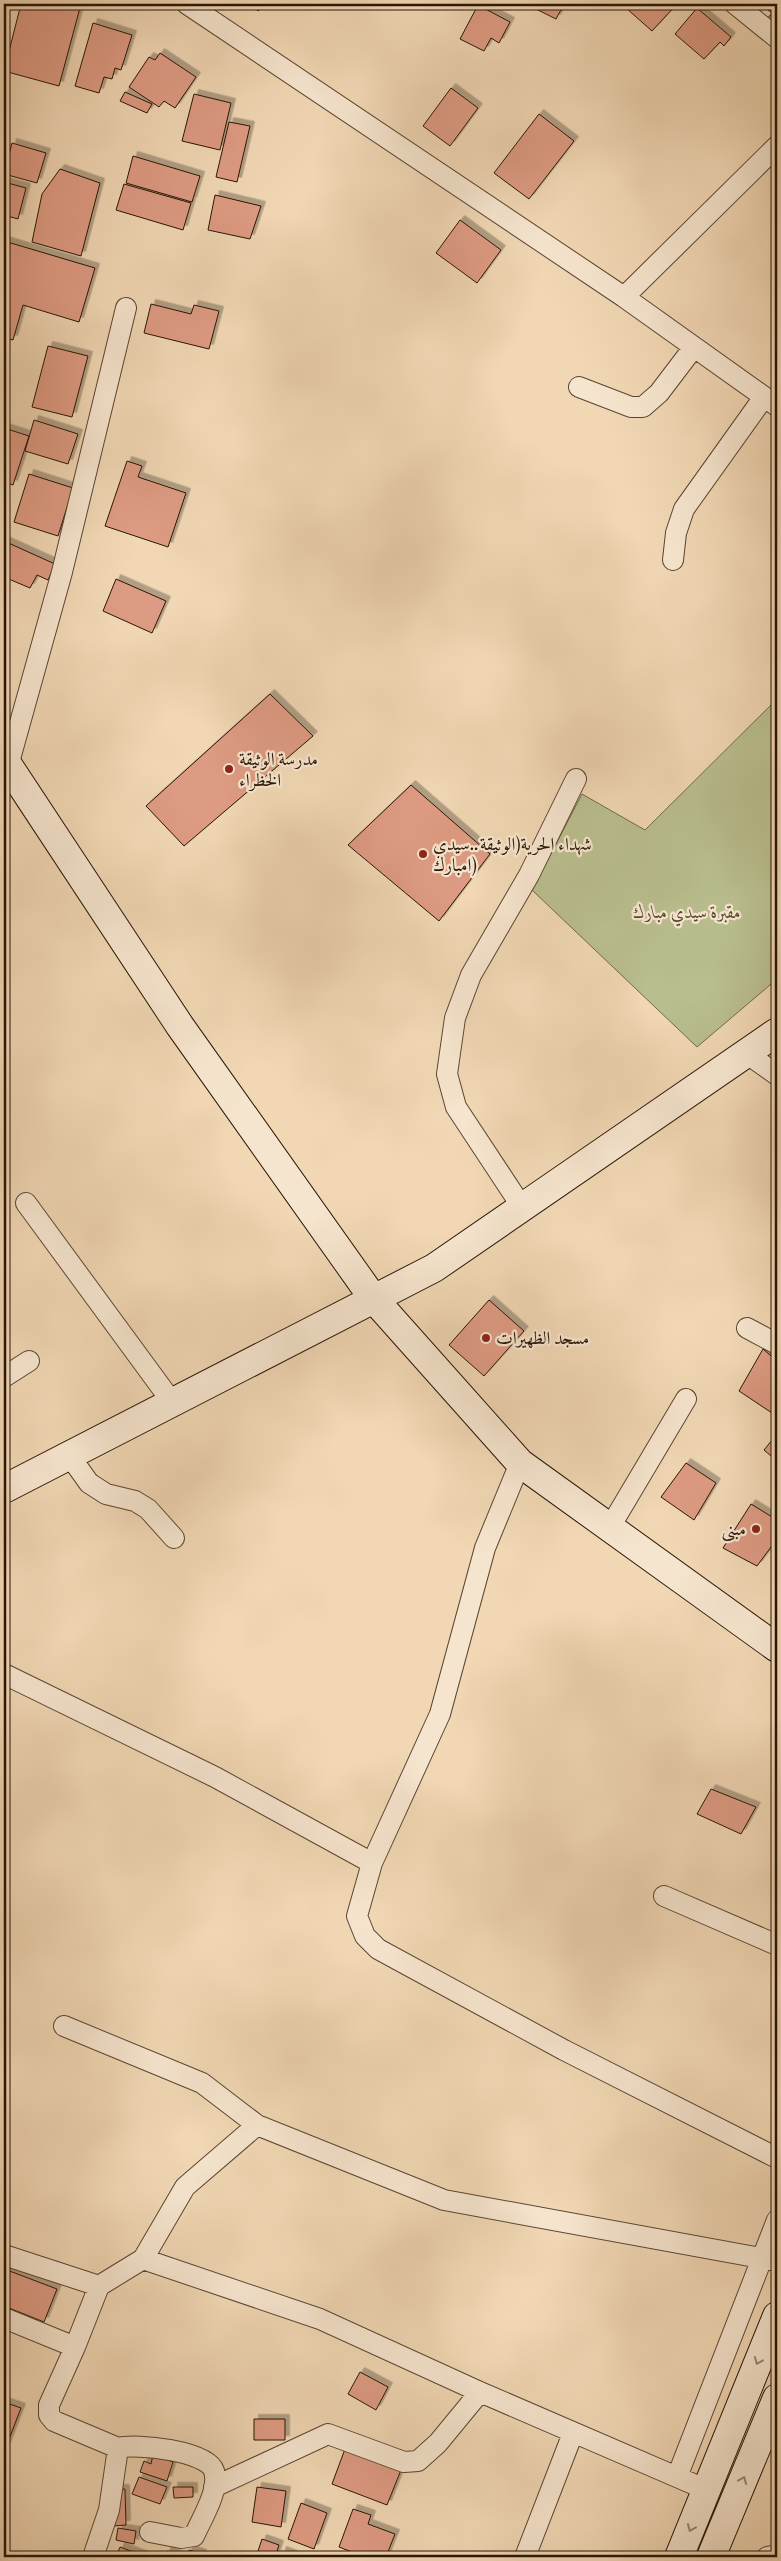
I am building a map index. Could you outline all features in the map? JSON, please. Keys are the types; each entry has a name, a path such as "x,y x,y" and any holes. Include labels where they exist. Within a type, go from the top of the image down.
{"street":[{"path":"187,4 624,297 771,401 684,510 676,533 673,560"},
{"path":"735,4 777,38"},
{"path":"624,297 777,146"},
{"path":"126,308 62,572 6,763 180,1026 373,1298 520,1463 777,1648"},
{"path":"579,387 631,407 643,407 659,393 694,347"},
{"path":"522,1207 456,1107 447,1074 454,1018 471,974 529,875 576,779"},
{"path":"4,1489 434,1268 777,1032"},
{"path":"746,1053 777,1075"},
{"path":"26,1203 172,1402"},
{"path":"747,1328 777,1344"},
{"path":"4,1377 29,1362"},
{"path":"610,1528 686,1399"},
{"path":"69,1455 89,1483 106,1494 135,1501 148,1509 174,1538"},
{"path":"520,1463 485,1548 440,1714 372,1863 357,1916 365,1936 378,1949 564,2050 777,2158"},
{"path":"4,1674 215,1777 372,1863"},
{"path":"664,1896 777,1945"},
{"path":"64,2026 202,2083 257,2125 444,2200 770,2259"},
{"path":"150,2532 181,2538 194,2536 214,2488 214,2470 205,2459 159,2448 129,2445 118,2448 54,2421 49,2415 49,2405 76,2347 99,2286 143,2259 185,2186 257,2125"},
{"path":"677,2477 770,2259 777,2220"},
{"path":"4,2255 99,2286"},
{"path":"143,2259 320,2318 480,2392 707,2490"},
{"path":"679,2557 777,2316"},
{"path":"4,2318 76,2347"},
{"path":"214,2488 328,2434 404,2462 418,2461 438,2443 480,2392"},
{"path":"711,2557 775,2412"},
{"path":"525,2557 574,2433"},
{"path":"93,2557 109,2510 118,2448"},
{"path":"767,2557 777,2555"}],"green space":[{"name":"مقبرة سيدي مبارك","path":"777,699 777,979 697,1047 532,890 582,794 645,830"}],"building":[{"path":"21,4 81,4 59,86 4,71"},
{"path":"252,4 265,4 265,5 258,11"},
{"path":"497,4 511,4 508,10"},
{"path":"526,4 564,4 556,19"},
{"path":"629,4 677,4 652,31 626,8"},
{"path":"760,4 777,4 777,28 767,19 772,13"},
{"path":"478,5 510,22 499,43 491,38 484,51 460,39"},
{"path":"697,8 731,37 724,46 720,42 704,59 675,34"},
{"path":"93,23 132,35 121,70 115,68 112,79 104,77 99,93 75,86"},
{"path":"160,53 196,77 175,108 164,101 159,107 129,87 149,57 155,60"},
{"path":"451,88 478,108 450,146 423,126"},
{"path":"125,92 152,104 147,113 120,101"},
{"path":"194,94 231,103 220,150 182,141"},
{"path":"539,114 574,141 529,199 494,173"},
{"path":"229,122 250,126 237,182 216,177"},
{"path":"12,143 46,153 37,183 4,174"},
{"path":"133,156 200,176 192,202 126,183"},
{"path":"60,169 100,183 81,256 32,242 42,194"},
{"path":"4,182 26,188 18,219 4,215"},
{"path":"124,184 191,203 183,230 116,210"},
{"path":"215,195 261,206 250,239 208,230"},
{"path":"460,220 501,250 477,283 436,253"},
{"path":"4,241 95,268 79,322 23,305 13,340 4,338"},
{"path":"151,304 191,314 194,305 219,311 209,349 144,333"},
{"path":"48,346 88,356 72,417 32,407"},
{"path":"34,420 78,434 68,464 25,451"},
{"path":"4,428 29,436 13,485 4,482"},
{"path":"127,461 142,466 138,477 186,493 168,547 105,526"},
{"path":"29,474 73,488 58,536 14,522"},
{"path":"4,541 55,564 48,580 37,575 30,588 4,577"},
{"path":"116,579 166,601 152,633 103,611"},
{"path":"270,694 313,736 184,846 146,806"},
{"path":"411,785 490,854 439,921 348,845"},
{"name":"مسجد الظهيرات","path":"489,1300 524,1331 484,1376 449,1345"},
{"path":"763,1349 777,1361 777,1404 772,1413 739,1391"},
{"path":"777,1434 777,1461 764,1450"},
{"name":"مبنى","path":"686,1463 716,1483 694,1520 661,1497"},
{"name":"مبنى","path":"751,1504 777,1520 777,1539 757,1566 723,1548"},
{"path":"711,1789 756,1807 741,1834 697,1814"},
{"path":"7,2270 57,2289 44,2322 4,2306 4,2279"},
{"path":"360,2372 388,2387 376,2410 348,2394"},
{"path":"4,2402 21,2408 6,2447 4,2447"},
{"path":"254,2419 285,2419 285,2440 254,2440"},
{"path":"345,2449 401,2470 387,2505 332,2484"},
{"path":"153,2455 173,2462 167,2481 140,2472 144,2461 151,2464"},
{"path":"139,2477 167,2487 160,2504 132,2494"},
{"path":"173,2487 193,2487 193,2497 174,2498"},
{"path":"257,2487 286,2491 281,2527 252,2522"},
{"path":"113,2489 125,2489 126,2525 114,2526"},
{"path":"301,2503 327,2513 314,2549 288,2539"},
{"path":"353,2509 371,2515 368,2524 395,2534 386,2557 365,2557 339,2547"},
{"path":"118,2528 136,2531 134,2544 116,2540"},
{"path":"262,2539 279,2545 275,2557 256,2557"},
{"path":"120,2547 147,2557 116,2557"},
{"path":"189,2550 202,2554 201,2557 186,2557"},
{"path":"167,2551 181,2557 164,2557"},
{"path":"282,2551 298,2557 280,2557"}],"place":[{"name":"مدرسة الوثيقة الخظراء","path":"229,769"},
{"name":"شهداء الحرية(الوثيقة..سيدي امبارك)","path":"423,854"},
{"name":"مسجد الظهيرات","path":"486,1338"},
{"name":"مبنى","path":"756,1529"}]}
